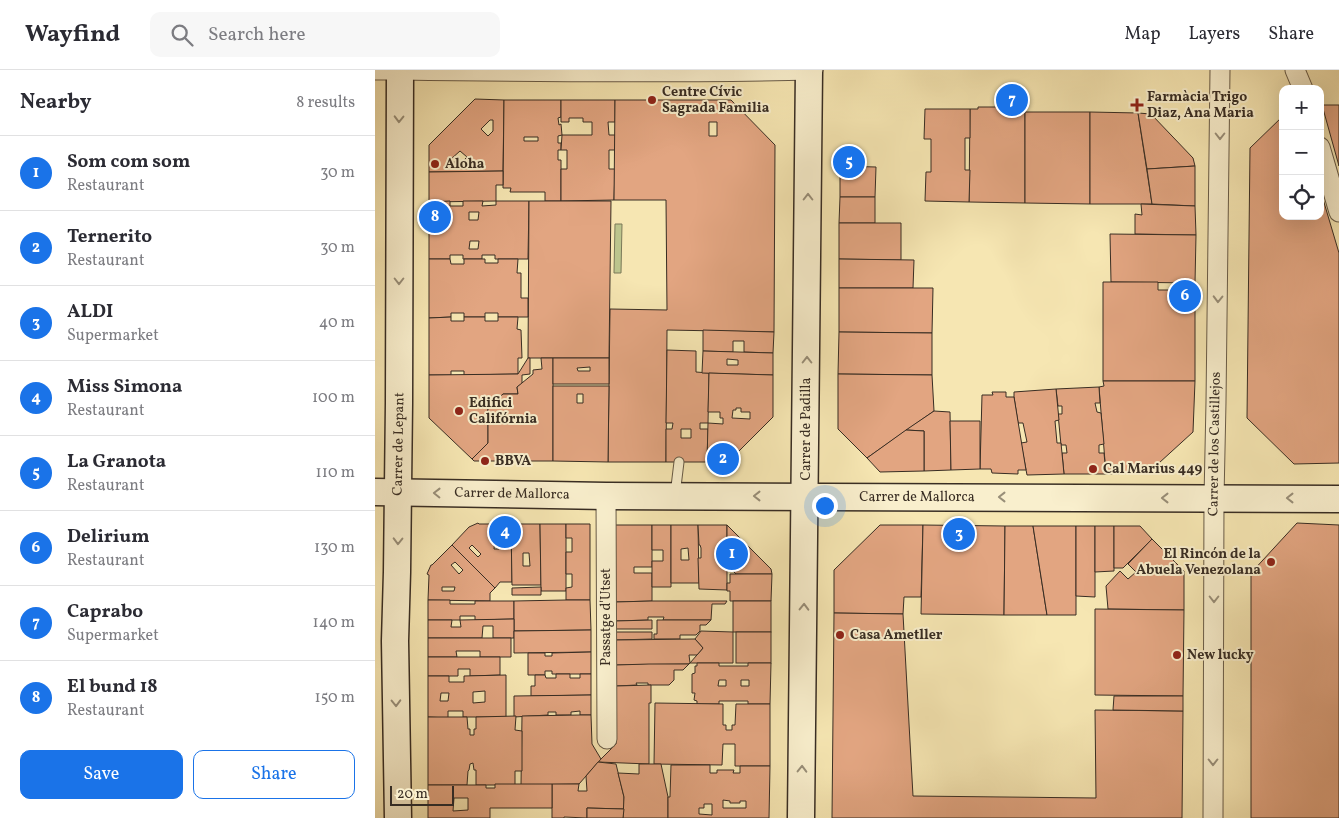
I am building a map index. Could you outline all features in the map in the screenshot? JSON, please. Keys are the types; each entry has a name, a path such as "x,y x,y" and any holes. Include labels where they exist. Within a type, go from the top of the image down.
{"main road":[{"name":"Carrer de Lepant","path":"398,818 395,640 387,492 400,70"},
{"name":"Carrer de Padilla","path":"801,818 809,70"},
{"name":"Carrer de Mallorca","path":"387,492 541,490 605,496 1339,498"}],"street":[{"path":"375,70 698,72 813,70"},
{"name":"Carrer de los Castillejos","path":"1213,818 1214,498 1217,402 1220,70"},
{"path":"1295,70 1301,85"},
{"path":"1324,161 1339,212"},
{"name":"Passatge d'Utset","path":"605,496 607,739"}],"lane":[{"path":"675,495 679,462"}],"green space":[{"path":"615,224 622,224 621,273 614,273"}],"building":[{"path":"475,99 504,100 503,171 429,172 429,145","holes":["490,120 493,120 493,131 488,136 481,129","460,151 467,157 462,162 451,162 451,159"]},
{"path":"504,100 561,100 561,117 558,118 559,125 561,124 562,135 558,136 561,150 558,150 558,160 561,160 561,201 545,201 545,192 510,192 511,188 503,188","holes":["524,137 538,137 538,141 524,141"]},
{"path":"561,100 615,100 615,122 608,122 609,135 615,135 615,150 609,150 609,169 615,169 614,200 561,201 561,169 567,169 567,150 561,150 562,135 592,135 592,122 583,122 583,118 569,118 569,122 561,122"},
{"path":"615,100 731,100 775,145 774,332 667,330 666,462 608,462 610,309 667,310 666,200 614,200","holes":["709,122 717,122 717,136 709,136"]},
{"path":"1324,105 1339,105 1339,166 1324,112"},
{"path":"978,107 1015,107 1015,111 1025,112 1025,203 969,202 970,109 978,109"},
{"path":"925,109 970,109 970,138 965,138 965,170 970,170 969,202 925,201 926,172 931,172 931,139 924,139"},
{"path":"1025,112 1090,112 1090,204 1025,203"},
{"path":"1090,112 1138,113 1152,204 1090,204"},
{"path":"1138,113 1151,114 1193,158 1195,166 1147,169"},
{"path":"1279,120 1279,220 1324,220 1324,202 1339,253 1339,463 1294,464 1247,418 1250,148"},
{"path":"840,166 876,167 875,197 840,197"},
{"path":"1195,166 1195,206 1152,204 1147,169"},
{"path":"503,171 503,185 496,185 496,201 429,202 429,172"},
{"path":"840,197 875,197 875,223 839,223"},
{"path":"450,201 450,206 463,206 463,201 483,201 482,206 496,205 496,201 529,201 528,259 495,259 495,255 482,255 482,259 463,259 463,255 450,255 450,259 429,259 429,202","holes":["469,212 479,212 478,220 469,220","470,241 479,241 478,249 469,249"]},
{"path":"529,201 611,201 609,358 528,358"},
{"path":"1141,204 1195,206 1196,235 1135,234 1135,214 1142,215"},
{"path":"839,223 901,223 901,260 839,259"},
{"path":"1110,234 1196,235 1195,283 1111,282"},
{"path":"429,259 450,259 451,264 464,264 464,259 485,259 485,263 498,263 498,259 518,259 517,273 521,273 521,298 528,298 528,317 498,317 498,313 485,313 485,317 464,317 464,313 451,313 451,317 429,318"},
{"path":"839,259 914,260 913,288 839,288"},
{"path":"1103,282 1158,282 1158,290 1173,290 1173,283 1195,283 1195,381 1103,381"},
{"path":"839,288 933,288 932,333 839,332"},
{"path":"451,317 451,321 464,321 464,317 485,317 485,321 498,321 498,317 518,317 517,329 521,330 522,358 518,358 518,374 464,375 464,371 451,371 451,375 429,375 429,318"},
{"path":"703,330 774,332 773,353 744,352 744,341 733,341 733,352 703,351"},
{"path":"839,332 932,333 932,375 838,374"},
{"path":"667,350 696,351 696,372 709,373 708,423 700,423 700,429 708,429 707,462 666,462 666,429 672,429 673,423 666,423","holes":["681,429 691,429 691,438 681,438"]},
{"path":"703,351 773,353 773,375 702,373","holes":["727,359 738,360 738,365 727,365"]},
{"name":"Edifici Califórnia","path":"528,358 530,358 530,374 522,375 523,383 517,387 518,394 503,394 488,408 488,443 472,459 429,418 429,375 518,374"},
{"path":"541,358 553,358 553,461 474,461 472,459 488,443 488,408 503,394 518,394 517,387 533,374 533,370 542,369"},
{"path":"553,358 609,358 609,384 553,384","holes":["590,367 590,371 578,371 577,368"]},
{"path":"709,373 773,375 773,417 728,462 707,462 708,423 723,424 720,412 708,412","holes":["741,408 741,412 750,412 750,419 732,418 733,410"]},
{"path":"838,374 932,375 934,411 867,458 838,429"},
{"path":"1103,381 1195,381 1193,432 1148,473 1106,474 1099,387 1104,386"},
{"path":"553,386 609,386 608,462 553,461","holes":["577,394 583,394 583,403 577,403"]},
{"path":"1099,387 1100,403 1095,403 1097,412 1101,413 1104,444 1099,445 1099,453 1104,453 1106,474 1064,474 1062,453 1067,453 1066,445 1061,445 1058,414 1062,414 1062,406 1058,406 1056,389"},
{"path":"1056,389 1059,420 1055,421 1057,443 1061,443 1064,474 1027,475 1021,443 1027,442 1023,423 1018,423 1014,392"},
{"path":"992,392 1006,392 1006,397 1014,397 1026,470 1018,470 1018,474 992,473 991,469 980,469 982,395 993,395"},
{"path":"934,411 950,412 951,470 924,471 924,431 906,430"},
{"path":"950,421 980,421 980,469 951,470"},
{"path":"906,430 924,431 924,471 880,472 867,458"},
{"path":"478,523 511,524 512,582 500,582 495,588 452,545 469,527","holes":["495,538 500,538 499,549 494,549","472,545 481,554 478,557 469,548"]},
{"path":"1297,523 1339,525 1339,818 1251,818 1251,573"},
{"path":"511,524 540,524 541,585 512,585","holes":["523,553 529,553 530,566 523,566"]},
{"path":"540,524 566,524 566,591 541,591"},
{"path":"566,524 590,524 590,600 566,600 566,588 572,587 572,574 566,574 566,552 572,552 572,538 566,538"},
{"path":"615,525 652,525 652,567 634,567 634,573 652,573 652,601 615,602"},
{"path":"652,525 671,525 671,587 652,587 652,561 663,561 663,550 652,550"},
{"path":"671,525 698,525 699,583 671,583","holes":["688,548 689,560 681,560 681,549"]},
{"path":"698,525 727,525 727,545 723,545 723,557 727,557 727,590 699,589 698,558 701,558 701,548 699,545"},
{"path":"727,525 771,569 772,574 736,574 727,565"},
{"path":"880,525 923,525 921,597 904,597 903,614 834,613 834,570"},
{"path":"923,525 1005,526 1004,615 921,614"},
{"path":"1005,526 1033,526 1047,615 1004,615"},
{"path":"1033,526 1076,526 1076,615 1047,615"},
{"path":"1076,526 1095,526 1095,597 1076,596"},
{"path":"1095,526 1114,526 1114,571 1095,572"},
{"path":"1114,526 1140,526 1152,539 1123,568 1114,568"},
{"path":"1152,539 1184,571 1184,610 1108,609 1106,586 1120,571 1128,579 1136,572 1128,564"},
{"path":"452,545 495,588 490,593 490,601 428,600 429,575 427,574 432,565","holes":["455,562 463,570 459,574 451,565","442,587 455,587 454,591 442,591"]},
{"path":"730,574 772,574 771,601 730,601 730,591 727,591 727,583 730,583"},
{"path":"541,587 541,595 512,595 512,588"},
{"path":"428,600 450,600 450,604 475,604 475,601 514,601 514,619 475,620 475,616 460,616 460,620 428,620"},
{"path":"590,600 591,630 514,631 514,601"},
{"path":"727,601 725,604 712,604 711,620 663,620 664,617 648,617 648,620 615,621 615,602"},
{"path":"733,601 771,601 771,632 733,632"},
{"path":"1095,609 1184,610 1183,696 1095,695"},
{"path":"834,613 903,614 913,796 1096,798 1095,710 1183,711 1182,818 832,818"},
{"path":"514,619 514,638 493,638 493,626 483,626 482,638 428,638 428,620 452,620 451,627 461,627 460,620"},
{"path":"652,620 652,629 615,629 615,621"},
{"path":"657,620 711,620 706,625 700,625 700,631 696,635 680,635 680,639 654,639 654,634 657,634"},
{"path":"591,630 591,652 514,653 514,631"},
{"path":"701,631 733,632 733,663 690,663 703,648 695,639"},
{"path":"616,632 652,632 652,639 616,640"},
{"path":"736,632 771,632 771,663 736,663"},
{"path":"428,638 511,638 511,657 480,657 480,651 456,651 457,657 428,657"},
{"path":"695,639 703,648 697,655 689,655 689,664 616,665 616,640"},
{"path":"591,652 591,674 552,674 552,671 545,671 545,675 528,675 528,653 545,653 545,656 552,656 552,653"},
{"path":"428,657 500,657 500,675 470,676 470,669 458,669 458,676 428,676"},
{"path":"697,663 719,663 719,666 748,666 748,663 771,663 770,704 748,704 748,701 719,701 719,704 697,704 697,701 694,700 695,693 692,693 692,674 695,673 695,666 697,666","holes":["719,680 726,680 726,686 718,686","741,680 749,680 749,686 741,686"]},
{"path":"689,664 683,670 674,670 674,680 669,685 636,683 637,685 616,686 616,665"},
{"path":"556,674 570,674 570,678 580,678 580,674 591,674 591,695 531,696 531,686 535,686 535,675 556,678"},
{"path":"506,675 506,717 463,717 463,711 448,711 448,718 428,717 428,676 449,676 449,682 464,682 464,676","holes":["485,691 485,702 473,703 473,692","441,693 449,693 448,701 440,701"]},
{"path":"651,685 651,703 649,703 649,764 598,762 616,744 616,686"},
{"path":"591,695 591,715 580,715 580,711 571,712 571,715 556,715 556,712 548,712 548,715 514,717 514,696"},
{"path":"1114,696 1183,696 1183,711 1113,710"},
{"path":"655,703 723,704 723,725 726,725 726,730 732,730 732,725 735,725 736,704 770,704 770,766 735,766 735,744 723,744 722,765 654,764"},
{"path":"591,715 592,744 601,759 579,784 521,785 522,716"},
{"path":"516,716 515,730 522,731 522,771 515,771 515,785 476,785 476,770 474,770 473,763 470,764 468,771 467,785 428,785 428,717 467,717 470,735 474,735 476,717"},
{"path":"598,762 616,764 624,797 624,809 587,808 587,818 552,818 552,784 579,784 578,791 587,791 586,776"},
{"path":"639,764 661,764 668,797 668,818 623,818 624,797 618,773 639,774"},
{"path":"671,765 710,765 710,773 717,773 717,770 734,770 733,773 740,773 740,766 770,766 769,818 668,818 668,797 670,797","holes":["723,800 730,801 730,803 746,801 746,808 723,808","704,804 712,804 712,815 699,814 699,808 704,808"]},
{"path":"495,784 552,784 552,808 490,808 490,818 428,818 428,785 486,785 486,788 495,788","holes":["454,798 468,798 468,810 453,811"]},
{"path":"587,808 624,809 623,818 587,818"}],"place":[{"name":"Centre Cívic Sagrada Familia","path":"652,100"},
{"name":"Caprabo","path":"1012,100"},
{"name":"Farmàcia Trigo Diaz, Ana Maria","path":"1137,105"},
{"name":"La Granota","path":"849,162"},
{"name":"Aloha","path":"435,164"},
{"name":"El bund 18","path":"435,217"},
{"name":"Delirium","path":"1185,296"},
{"name":"Edifici Califórnia","path":"459,411"},
{"name":"Ternerito","path":"723,459"},
{"name":"BBVA","path":"485,461"},
{"name":"Cal Marius 449","path":"1093,469"},
{"name":"Miss Simona","path":"505,532"},
{"name":"ALDI","path":"959,534"},
{"name":"Som com som","path":"732,554"},
{"name":"El Rincón de la Abuela Venezolana","path":"1271,562"},
{"name":"Casa Ametller","path":"840,635"},
{"name":"New lucky","path":"1177,655"}]}
